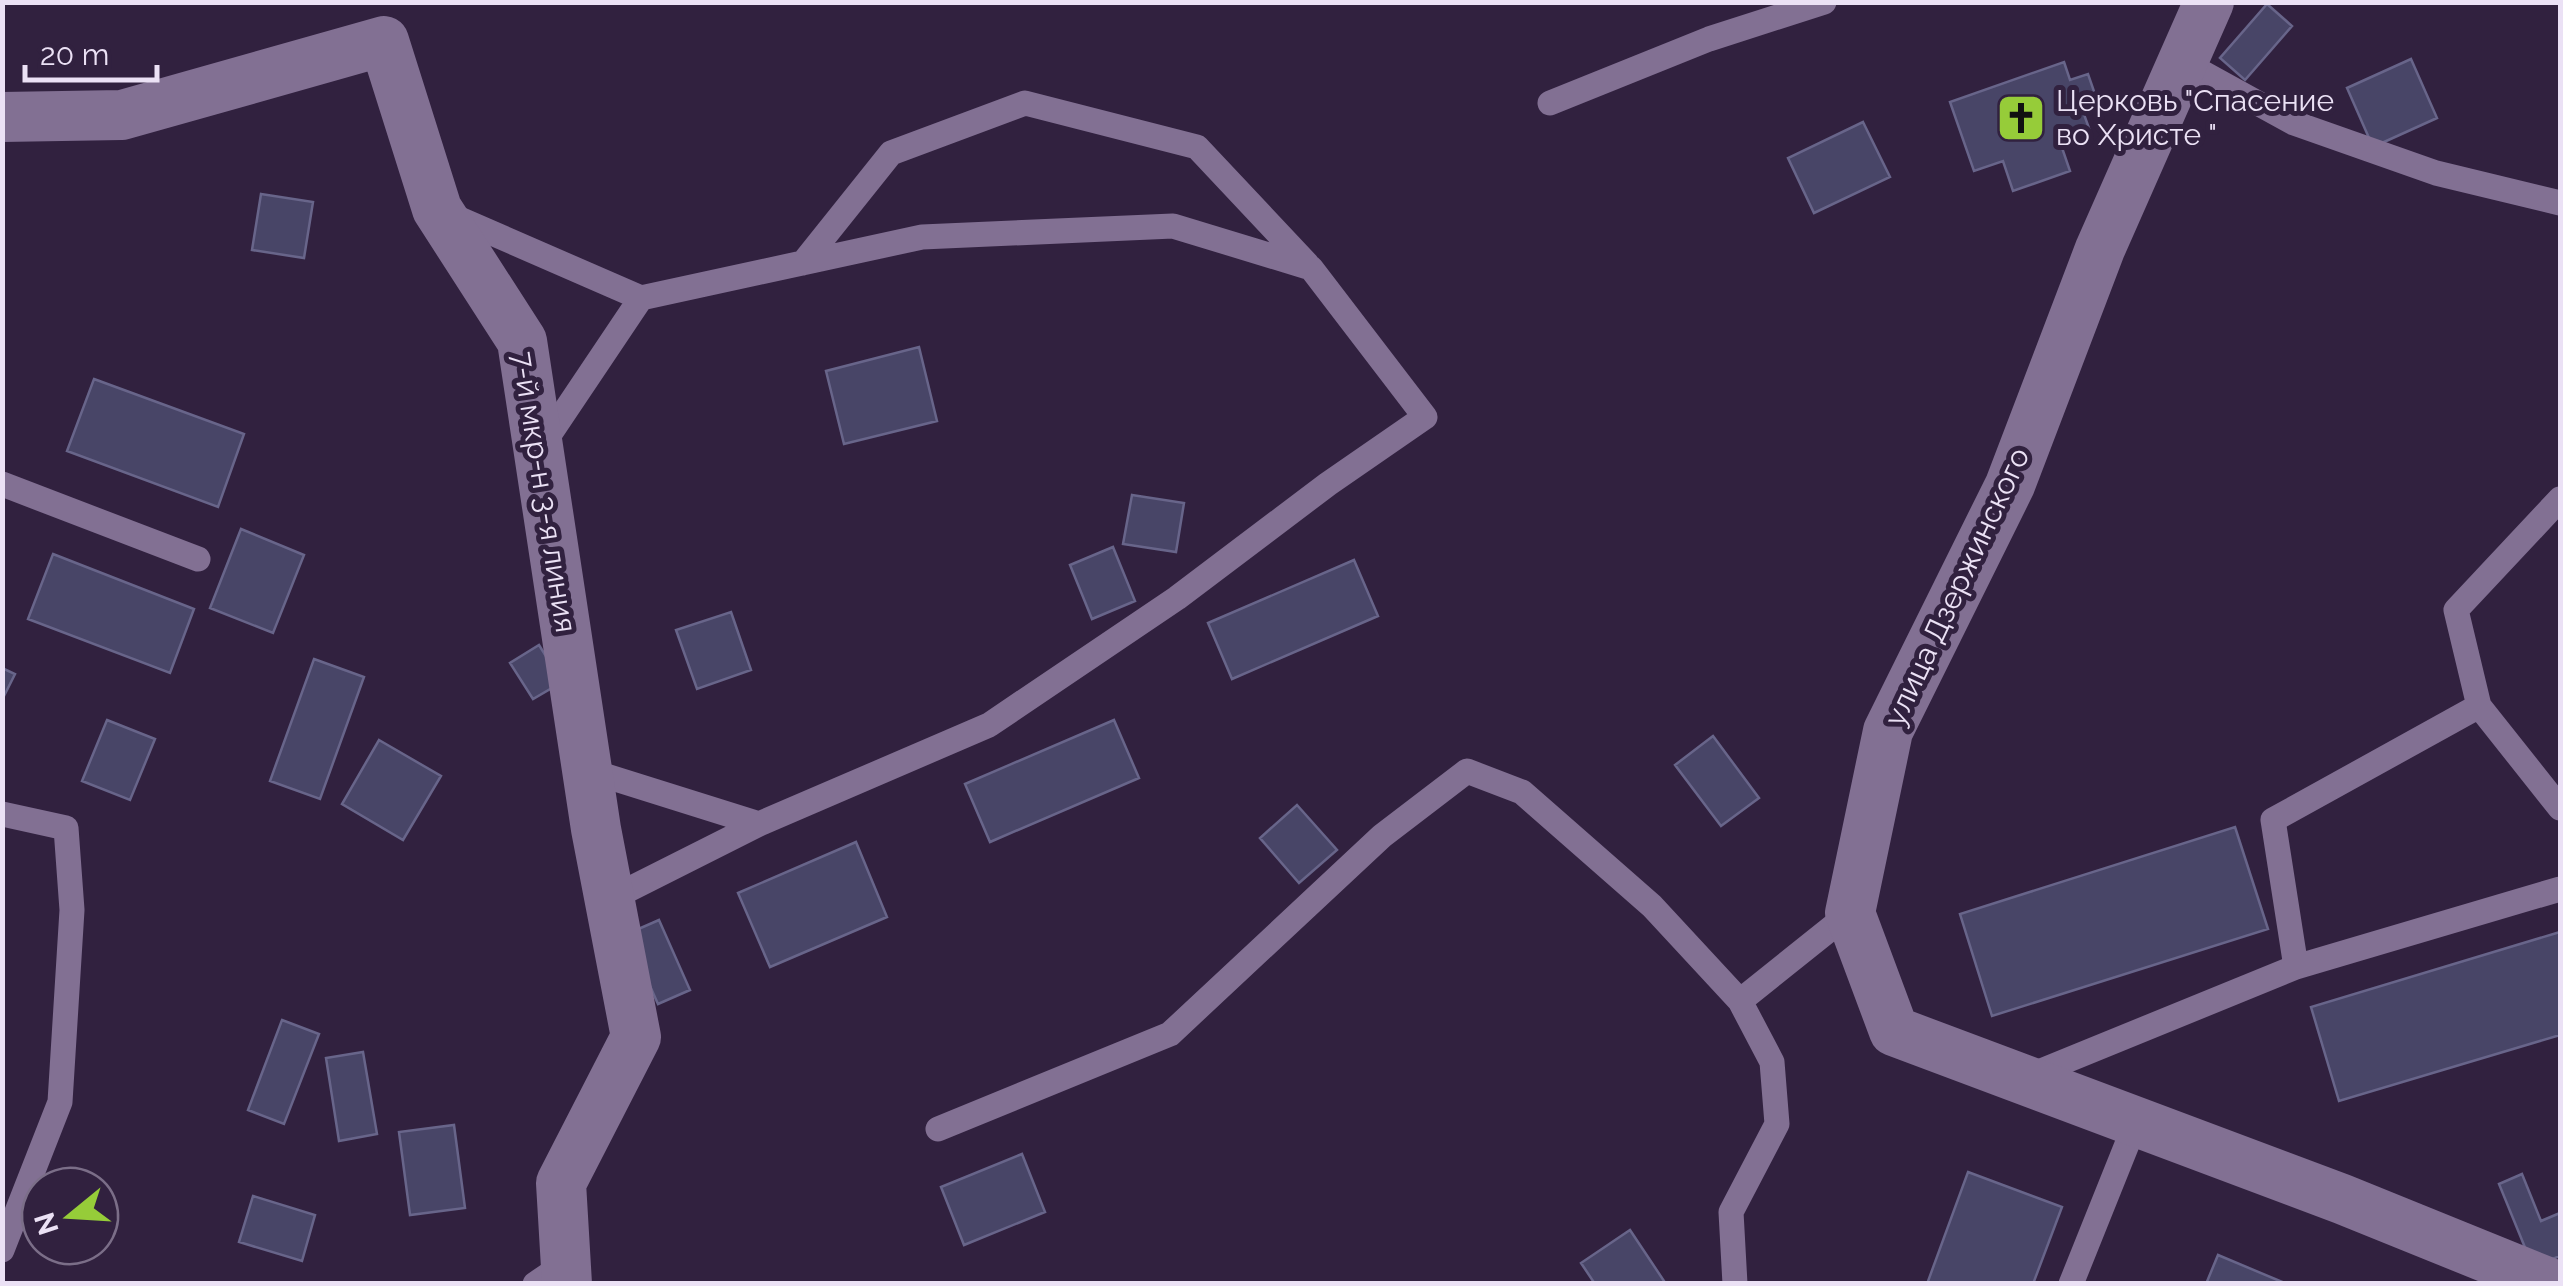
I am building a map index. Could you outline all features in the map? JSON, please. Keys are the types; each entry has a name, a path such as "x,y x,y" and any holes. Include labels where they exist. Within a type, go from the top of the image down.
{"street":[{"name":"улица Дзержинского","path":"1850,913 1888,732 2010,485 2100,249 2209,2"},
{"name":"7-й мкр-н 3-я линия","path":"2,117 122,115 384,41 437,209 522,341 587,770 636,1037 561,1183 556,1277"},
{"path":"1850,913 1894,1031 2342,1199 2552,1284"}],"lane":[{"path":"1550,103 1709,39 1824,2"},
{"path":"2183,62 2294,123 2436,173 2560,203"},
{"path":"610,899 758,824 989,725 1177,598 1425,416 1311,268 1197,146 1025,103 890,154 803,263"},
{"path":"437,209 641,298 922,238 1174,226 1311,268"},
{"path":"538,451 641,298"},
{"path":"2,484 198,559"},
{"path":"2560,499 2456,610 2479,706 2560,808"},
{"path":"2296,968 2273,820 2479,706"},
{"path":"587,770 758,824"},
{"path":"938,1129 1170,1034 1382,836 1466,771 1522,792 1652,906 1740,1001 1772,1062 1777,1124 1731,1212 1735,1284"},
{"path":"2,814 66,828 72,910 60,1102 2,1250"},
{"path":"2024,1078 2296,968 2560,889"},
{"path":"1740,1001 1850,913"},
{"path":"2071,1284 2136,1122"}],"building":[{"path":"2267,4 2292,26 2245,80 2220,58"},
{"path":"2411,59 2437,118 2373,147 2347,88"},
{"name":"Церковь \"Спасение во Христе \"","path":"2064,62 2070,80 2088,74 2097,100 2081,106 2090,131 2060,142 2070,171 2013,191 2003,161 1974,171 1950,102"},
{"path":"1863,122 1890,177 1814,213 1788,158"},
{"path":"261,194 313,202 304,258 252,250"},
{"path":"919,347 937,421 844,444 826,371"},
{"path":"94,379 244,434 218,507 67,451"},
{"path":"1132,495 1184,503 1176,552 1123,544"},
{"path":"241,529 304,555 273,633 210,608"},
{"path":"1113,547 1135,601 1092,619 1070,565"},
{"path":"53,554 194,609 170,673 28,619"},
{"path":"1354,560 1378,616 1232,679 1208,623"},
{"path":"731,612 751,670 697,689 676,630"},
{"path":"539,645 562,682 533,699 510,663"},
{"path":"314,659 364,677 320,799 270,781"},
{"path":"2,668 15,674 2,700"},
{"path":"107,720 155,739 130,800 82,781"},
{"path":"1114,720 1139,778 990,842 965,784"},
{"path":"1713,736 1759,798 1721,826 1675,765"},
{"path":"379,740 441,776 403,840 342,804"},
{"path":"1297,805 1337,850 1299,883 1260,838"},
{"path":"2235,827 2268,929 1992,1016 1960,914"},
{"path":"856,842 887,917 770,967 738,893"},
{"path":"659,920 690,990 658,1004 627,934"},
{"path":"2560,932 2560,1035 2339,1101 2311,1007"},
{"path":"282,1020 319,1034 284,1124 248,1110"},
{"path":"363,1052 377,1134 339,1141 326,1058"},
{"path":"454,1125 465,1208 410,1215 399,1132"},
{"path":"1022,1154 1045,1212 964,1245 941,1187"},
{"path":"1968,1172 2062,1207 2033,1284 1927,1284"},
{"path":"2522,1174 2541,1221 2560,1213 2560,1256 2533,1267 2499,1184"},
{"path":"253,1196 315,1215 302,1261 239,1242"},
{"path":"1630,1230 1666,1284 1595,1284 1581,1263"},
{"path":"2218,1255 2287,1284 2206,1284"}],"place":[{"name":"Церковь \"Спасение во Христе \"","path":"2021,118"}]}
